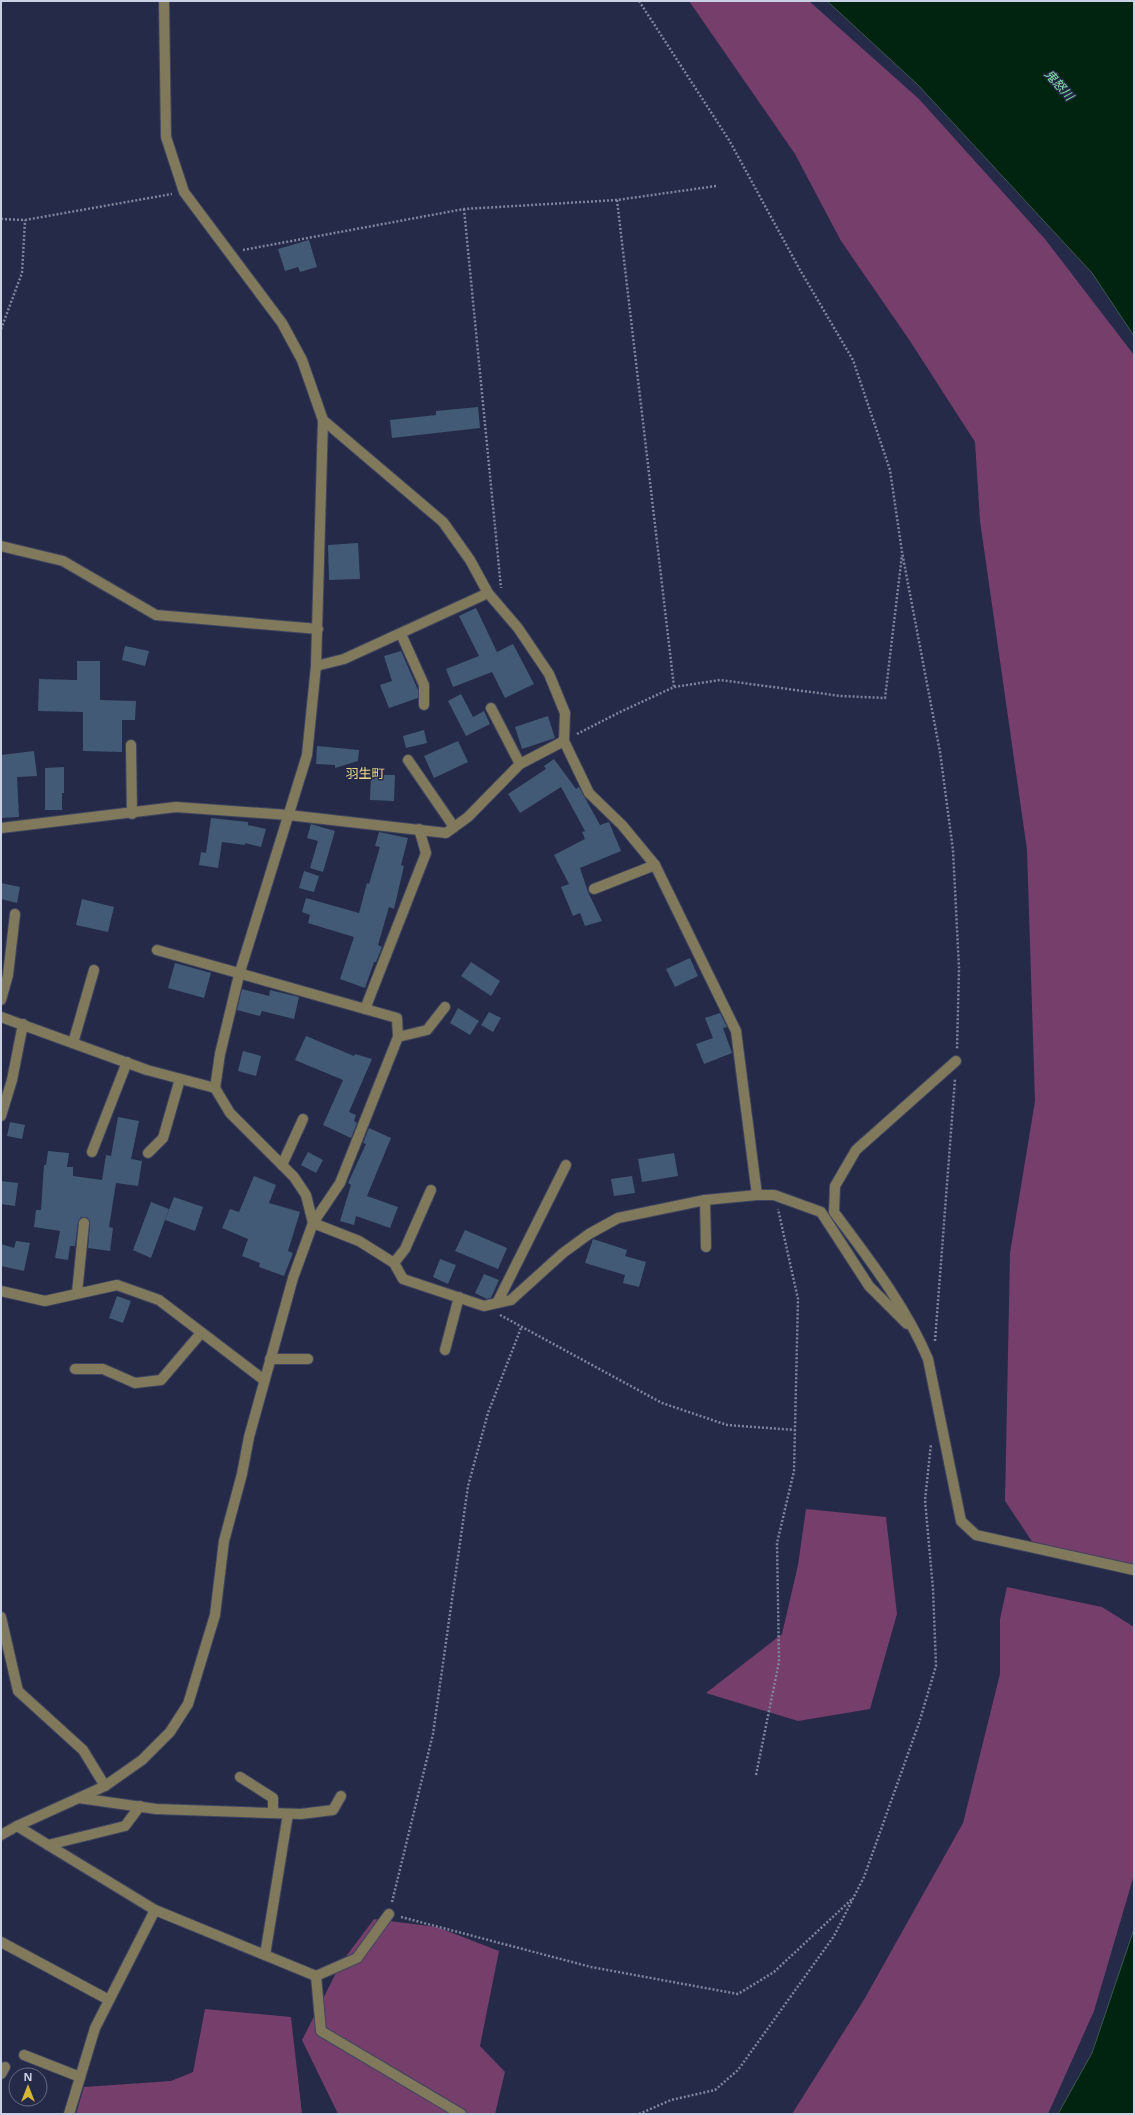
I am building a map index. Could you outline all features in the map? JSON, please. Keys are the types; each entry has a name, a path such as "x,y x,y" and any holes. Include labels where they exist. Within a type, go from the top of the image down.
{"street":[{"path":"164,1 166,137 184,192 282,323 302,360 324,420 318,629 316,666 307,755 239,975 220,1054 215,1088 230,1113 294,1177 306,1195 313,1223"},
{"path":"324,420 443,522 470,560 488,593 518,628 549,674 564,713 564,741 589,793 622,825 655,865 736,1031 757,1195"},
{"path":"1,546 63,561 156,615 318,629"},
{"path":"316,666 344,659 488,593"},
{"path":"400,634 424,685 424,705"},
{"path":"491,708 520,764"},
{"path":"1,828 132,814 176,807 288,815 446,833 468,817 520,764 564,741"},
{"path":"131,745 132,814"},
{"path":"408,760 454,827"},
{"path":"365,1009 426,853 419,830"},
{"path":"594,889 655,865"},
{"path":"1,1000 8,975 15,914"},
{"path":"1,1836 17,1826 105,1786 142,1760 165,1737 188,1704 215,1615 224,1542 242,1474 249,1437 293,1278 313,1223 340,1183 398,1037 397,1018 239,975 157,950"},
{"path":"73,1042 94,970"},
{"path":"398,1037 427,1030 445,1007"},
{"path":"1,1017 127,1062 180,1079 215,1088"},
{"path":"1,1116 12,1080 23,1024"},
{"path":"956,1061 856,1150 835,1186 834,1212 881,1274 918,1336 928,1359 961,1521 976,1535 1134,1570"},
{"path":"92,1152 127,1062"},
{"path":"148,1153 164,1138 180,1079"},
{"path":"282,1165 303,1119"},
{"path":"497,1303 566,1165"},
{"path":"394,1263 405,1249 430,1190"},
{"path":"313,1223 360,1241 394,1263 403,1279 484,1306 511,1300 562,1253 589,1234 618,1218 705,1200 757,1195 774,1195 821,1212 869,1286 918,1336"},
{"path":"705,1200 706,1247"},
{"path":"77,1293 84,1223"},
{"path":"1,1291 45,1301 117,1285 159,1300 264,1380"},
{"path":"445,1350 459,1297"},
{"path":"75,1369 103,1370 135,1382 162,1380 201,1332"},
{"path":"270,1359 308,1359"},
{"path":"1,1617 18,1691 83,1750 105,1786"},
{"path":"240,1777 273,1798 273,1813"},
{"path":"79,1798 140,1806 301,1814 333,1810 341,1796"},
{"path":"48,1845 125,1826 140,1806"},
{"path":"266,1955 288,1814"},
{"path":"17,1826 155,1910 316,1976 357,1958 389,1914"},
{"path":"69,2114 95,2028 155,1910"},
{"path":"1,1942 109,2000"},
{"path":"316,1976 321,2031 461,2114"},
{"path":"24,2055 80,2077"}],"path":[{"path":"639,1 729,140 800,270 853,360 890,470 902,552 940,752 953,850 959,968 958,1042 935,1345"},
{"path":"229,253 464,209 617,200 716,186"},
{"path":"1,219 25,220 184,192"},
{"path":"617,200 674,687"},
{"path":"464,209 503,610"},
{"path":"1,330 22,273 25,220"},
{"path":"564,741 620,712 674,687 720,680 841,696 885,698 902,552"},
{"path":"756,1776 779,1662 777,1543 794,1471 798,1299 774,1195"},
{"path":"484,1306 521,1328 662,1403 726,1425 795,1430"},
{"path":"521,1328 488,1413 468,1486 433,1734 389,1914 591,1967 738,1994 774,1972 854,1898"},
{"path":"639,2114 671,2100 715,2090 738,2070 834,1936 854,1898 893,1798 936,1666 933,1588 925,1500 931,1442"}],"shaded area":[{"path":"689,1 809,1 919,99 1045,239 1134,355 1134,1565 1039,1552 1005,1501 1010,1253 1035,1101 1027,850 980,521 975,442 910,341 841,241 795,154"},
{"path":"806,1509 886,1517 897,1614 870,1709 798,1721 706,1693 782,1634 798,1565"},
{"path":"1007,1587 1102,1607 1134,1627 1134,1875 1094,2011 1048,2114 792,2114 865,1998 963,1823 1000,1674 1000,1619"},
{"path":"374,1919 437,1927 499,1951 480,2046 505,2072 495,2114 338,2114 302,2040 341,1963"},
{"path":"205,2009 291,2017 302,2114 76,2114 84,2087 171,2081 193,2072"}],"water":[{"name":"鬼怒川","path":"827,1 1134,1 1134,336 1092,273 918,85"},
{"path":"1134,1929 1134,2114 1058,2114 1092,2053"}],"building":[{"path":"309,240 317,267 300,272 298,267 285,271 278,249"},
{"path":"478,407 480,428 392,438 390,420 436,415 436,411"},
{"path":"358,543 360,579 329,580 328,545"},
{"path":"476,608 497,652 513,644 534,684 505,698 492,672 453,687 446,669 479,656 459,616"},
{"path":"125,646 149,651 145,666 122,660"},
{"path":"401,651 418,690 418,698 389,708 380,685 392,681 384,656"},
{"path":"77,661 100,661 100,700 136,701 135,720 122,720 122,752 83,751 83,712 38,711 39,679 77,680"},
{"path":"461,694 473,717 484,711 490,724 466,736 448,701"},
{"path":"548,716 555,738 522,749 515,727"},
{"path":"424,730 427,743 406,748 403,736"},
{"path":"458,741 468,762 434,778 424,756"},
{"path":"317,746 359,750 358,761 335,768 335,765 316,764"},
{"path":"34,751 37,776 17,777 19,817 1,818 1,755"},
{"path":"554,759 576,789 579,787 600,825 609,822 621,851 580,868 588,892 602,921 585,926 580,913 573,916 561,887 569,884 554,855 585,839 582,832 585,831 561,787 520,813 508,794 546,769 544,766"},
{"path":"64,767 64,793 62,793 62,810 45,810 45,768"},
{"path":"371,775 395,775 394,801 370,800"},
{"path":"211,818 248,822 248,825 266,829 261,847 245,843 245,845 222,842 218,868 199,865 201,852 206,853"},
{"path":"311,824 335,831 323,872 310,868 318,841 307,838"},
{"path":"379,832 408,838 401,865 404,866 394,909 389,907 378,945 382,947 376,962 374,962 365,988 340,979 354,937 308,923 310,915 302,912 306,898 359,913 367,883 369,884 380,847 375,846"},
{"path":"304,871 319,876 314,892 299,888"},
{"path":"1,883 20,887 17,903 1,899"},
{"path":"82,899 114,907 108,932 76,925"},
{"path":"690,958 698,976 675,987 666,969"},
{"path":"471,962 500,981 491,996 461,976"},
{"path":"175,963 211,973 204,998 168,988"},
{"path":"242,989 269,996 270,990 299,997 294,1019 262,1011 260,1016 237,1010"},
{"path":"458,1008 479,1021 470,1035 450,1023"},
{"path":"489,1012 501,1018 493,1032 481,1025"},
{"path":"720,1013 727,1027 723,1028 732,1053 704,1064 696,1044 713,1038 705,1018"},
{"path":"306,1036 354,1056 355,1054 372,1059 349,1112 356,1115 354,1121 357,1123 351,1138 323,1125 343,1080 295,1060"},
{"path":"243,1051 261,1056 256,1076 238,1071"},
{"path":"118,1117 139,1121 131,1159 142,1161 138,1186 116,1183 109,1227 113,1228 110,1251 88,1248 90,1223 88,1218 81,1217 78,1222 75,1246 70,1246 68,1260 55,1258 60,1231 34,1227 36,1210 41,1210 44,1165 46,1165 48,1151 69,1153 67,1167 73,1167 73,1176 102,1180 106,1155 111,1156"},
{"path":"10,1122 25,1125 22,1139 7,1136"},
{"path":"369,1128 391,1138 367,1196 398,1207 390,1228 356,1216 354,1225 340,1221 351,1185 348,1183 366,1144 363,1143"},
{"path":"308,1152 323,1160 316,1173 301,1165"},
{"path":"674,1153 678,1176 642,1182 638,1159"},
{"path":"254,1176 276,1185 269,1203 300,1212 288,1251 293,1253 284,1276 259,1267 260,1263 242,1256 248,1239 222,1228 230,1209 239,1212"},
{"path":"632,1176 635,1193 614,1196 611,1179"},
{"path":"1,1181 18,1183 15,1206 1,1204"},
{"path":"174,1197 203,1207 195,1231 165,1220"},
{"path":"151,1202 169,1209 151,1258 133,1250"},
{"path":"465,1230 507,1248 498,1269 455,1251"},
{"path":"593,1239 627,1250 625,1256 646,1262 639,1287 623,1283 625,1275 585,1263"},
{"path":"16,1241 30,1243 24,1271 1,1266 1,1244 14,1248"},
{"path":"440,1259 456,1265 448,1284 433,1277"},
{"path":"484,1274 499,1280 491,1298 487,1299 475,1293"},
{"path":"117,1296 131,1301 123,1323 109,1318"}],"district":[{"name":"羽生町","path":"365,773"}]}
